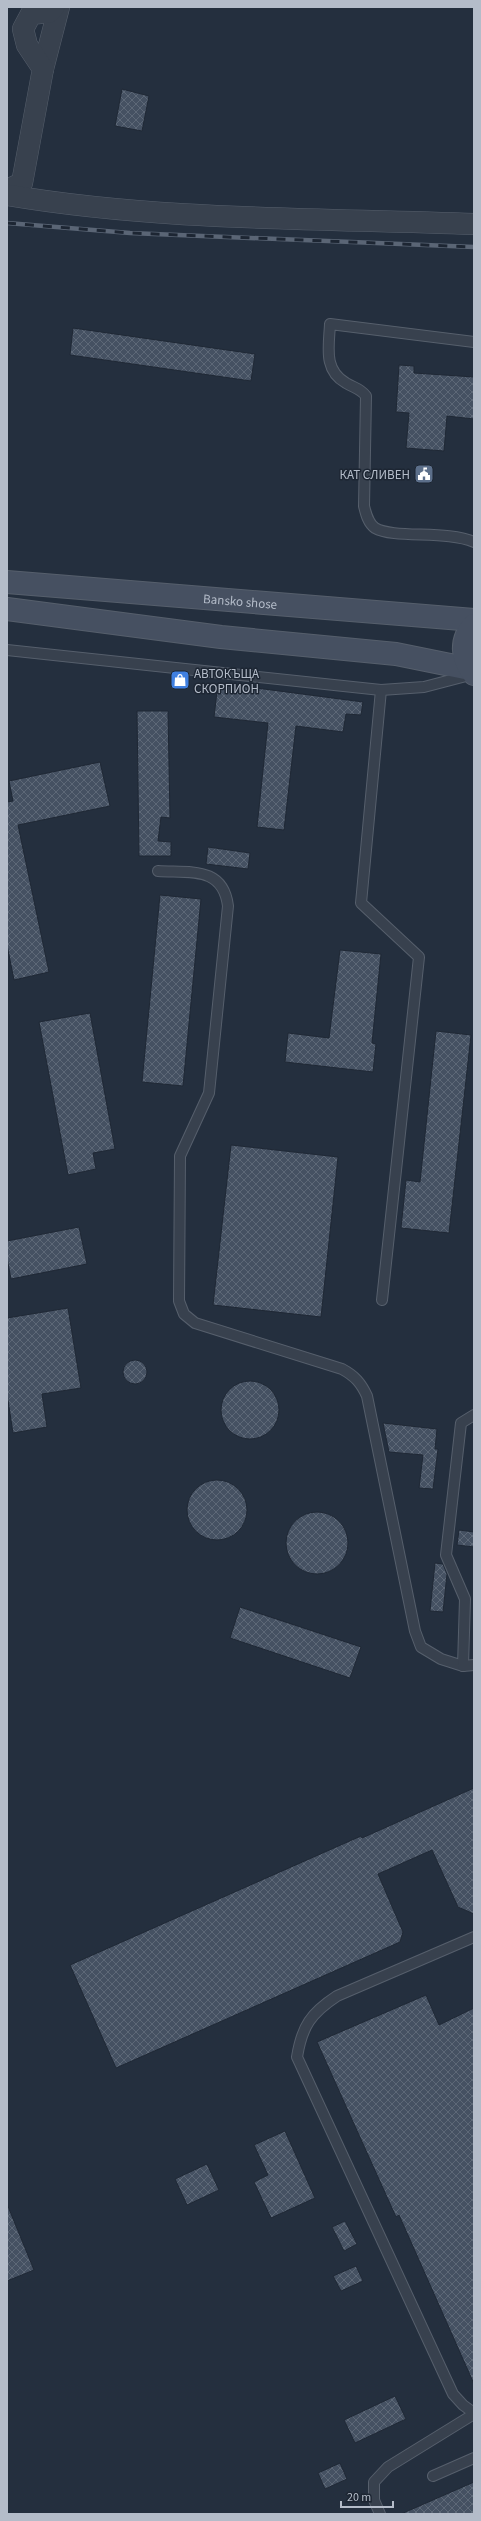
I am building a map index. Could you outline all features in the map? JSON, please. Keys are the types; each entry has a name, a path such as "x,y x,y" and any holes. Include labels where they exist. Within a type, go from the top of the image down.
{"main road":[{"name":"Bansko shose","path":"7,582 474,620"},
{"path":"7,609 221,637 396,654 473,672"},
{"path":"473,672 464,656 464,643 469,630 474,625"}],"street":[{"path":"43,69 27,45 23,28 31,14 49,12 54,7"},
{"path":"7,190 22,183 43,69 59,7"},
{"path":"7,195 47,202 172,213 474,224"}],"lane":[{"path":"474,342 330,324 328,359 334,374 346,384 361,389 366,396 364,506 369,520 376,528 450,535 474,542"},
{"path":"7,650 381,690 424,687 473,672"},
{"path":"381,690 361,903 419,957 382,1300"},
{"path":"158,871 206,874 219,881 226,892 228,906 209,1093 180,1156 179,1300 184,1314 195,1323 342,1369 354,1376 362,1385 367,1396 415,1631 421,1647 441,1659 463,1666 474,1665"},
{"path":"463,1666 470,1600 446,1555 461,1423 474,1415"},
{"path":"380,2514 374,2500 374,2482 388,2467 474,2413 462,2405 453,2394 297,2057 300,2039 307,2022 319,2008 337,1996 474,1937"},
{"path":"433,2476 474,2458"}],"building":[{"path":"122,89 149,96 142,131 115,126"},
{"path":"73,328 255,354 251,381 70,355"},
{"path":"399,365 414,366 414,373 474,377 474,419 447,416 444,451 406,448 409,413 396,412"},
{"path":"218,683 363,702 361,715 346,714 343,732 296,726 284,830 257,827 268,723 214,717"},
{"path":"137,711 168,711 170,818 161,817 158,841 171,842 171,856 139,856"},
{"path":"100,762 110,806 18,825 49,972 14,980 7,945 7,802 13,801 9,781"},
{"path":"208,847 250,853 248,869 206,864"},
{"path":"160,895 201,899 183,1086 142,1082"},
{"path":"340,950 381,954 372,1043 376,1044 373,1072 285,1062 288,1033 329,1038"},
{"path":"90,1013 115,1149 93,1153 96,1169 68,1175 39,1022"},
{"path":"436,1031 471,1035 449,1233 401,1228 406,1180 420,1182"},
{"path":"231,1145 338,1157 321,1317 213,1305"},
{"path":"79,1227 87,1264 11,1279 7,1258 7,1241"},
{"path":"68,1308 81,1388 42,1394 47,1427 13,1433 7,1394 7,1318"},
{"path":"135,1360 140,1361 146,1367 146,1377 140,1383 135,1384 130,1383 124,1377 123,1372 124,1367 130,1361"},
{"path":"244,1381 256,1381 271,1389 279,1404 279,1416 271,1431 256,1439 244,1439 229,1431 221,1416 221,1404 229,1389"},
{"path":"383,1423 437,1429 435,1449 438,1449 433,1489 419,1488 423,1455 389,1452"},
{"path":"211,1480 223,1480 234,1485 242,1493 247,1504 245,1522 234,1535 223,1540 211,1540 200,1535 192,1527 187,1516 187,1504 192,1493 200,1485"},
{"path":"317,1512 334,1517 339,1521 343,1526 348,1543 343,1560 339,1565 334,1569 317,1574 300,1569 295,1565 291,1560 286,1543 291,1526 295,1521 300,1517"},
{"path":"459,1530 474,1532 474,1547 457,1545"},
{"path":"435,1563 443,1564 447,1574 443,1612 430,1611"},
{"path":"240,1607 361,1647 350,1678 230,1638"},
{"path":"474,1788 474,1914 458,1907 432,1850 378,1874 403,1932 400,1942 116,2068 70,1965 361,1836 362,1838"},
{"path":"426,1995 439,2025 474,2008 474,2384 399,2215 396,2217 317,2042"},
{"path":"285,2131 315,2198 271,2218 254,2182 268,2175 254,2145"},
{"path":"207,2164 219,2190 187,2205 175,2179"},
{"path":"7,2204 34,2270 7,2281"},
{"path":"345,2221 357,2244 344,2251 332,2227"},
{"path":"356,2266 363,2281 341,2291 333,2276"},
{"path":"395,2396 406,2419 355,2443 344,2420"},
{"path":"340,2463 347,2479 325,2489 318,2473"},
{"path":"474,2482 474,2514 401,2514"}],"railway":[{"path":"7,223 130,233 474,247"}],"place":[{"name":"КАТ СЛИВЕН","path":"424,474"},
{"name":"АВТОКЪЩА СКОРПИОН","path":"180,680"}]}
